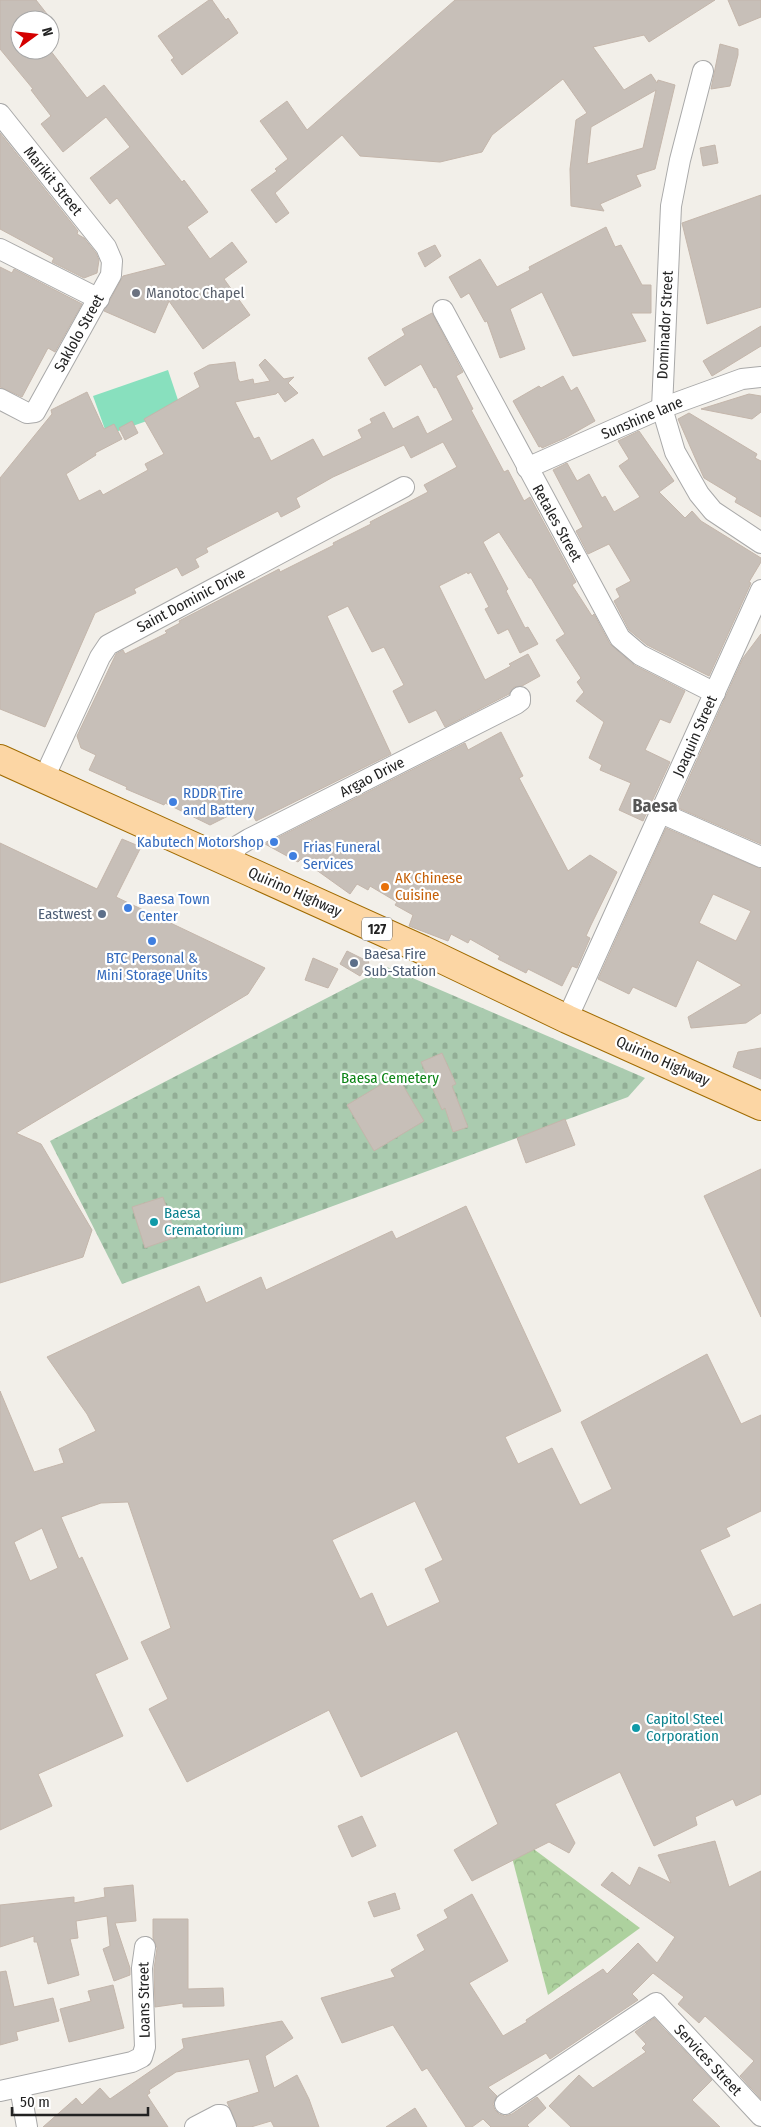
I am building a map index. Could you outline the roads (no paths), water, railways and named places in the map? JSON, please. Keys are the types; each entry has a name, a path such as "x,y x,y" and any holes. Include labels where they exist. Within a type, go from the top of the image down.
{"main road":[{"name":"Quirino Highway","path":"0,759 414,946 567,1019 758,1103"}],"street":[{"name":"Dominador Street","path":"703,70 680,160 671,206 662,408 675,452 699,494 713,512 761,543"},
{"name":"Marikit Street","path":"0,114 106,247"},
{"name":"Saklolo Street","path":"0,399 31,414 37,409 111,275 112,261 106,247"},
{"path":"0,249 99,299"},
{"name":"Retales Street","path":"443,310 620,638 640,655 714,693"},
{"name":"Sunshine lane","path":"527,468 662,408 742,379 761,377"},
{"name":"Saint Dominic Drive","path":"44,778 100,657 108,645 404,487"},
{"name":"Joaquin Street","path":"567,1019 761,590"},
{"name":"Argao Drive","path":"227,861 239,846 249,839 516,704 520,701 520,697"},
{"path":"661,812 761,857"},
{"name":"Loans Street","path":"0,2091 132,2062 142,2057 145,2047 142,1968 145,1947"},
{"name":"Services Street","path":"506,2104 656,2003 761,2116"},
{"path":"20,2087 27,2127"},
{"path":"195,2127 221,2115 226,2127"}],"place":[{"name":"Manotoc Chapel","path":"136,293"},
{"name":"RDDR Tire and Battery","path":"173,802"},
{"name":"Kabutech Motorshop","path":"274,842"},
{"name":"Frias Funeral Services","path":"293,856"},
{"name":"AK Chinese Cuisine","path":"385,887"},
{"name":"Baesa Town Center","path":"128,908"},
{"name":"Eastwest","path":"102,914"},
{"name":"BTC Personal & Mini Storage Units","path":"152,941"},
{"name":"Baesa Fire Sub-Station","path":"354,963"},
{"name":"Baesa Crematorium","path":"154,1222"},
{"name":"Capitol Steel Corporation","path":"636,1728"}],"district":[{"name":"Baesa","path":"655,806"}],"park label":[{"name":"Baesa Cemetery","path":"390,1078"}]}
